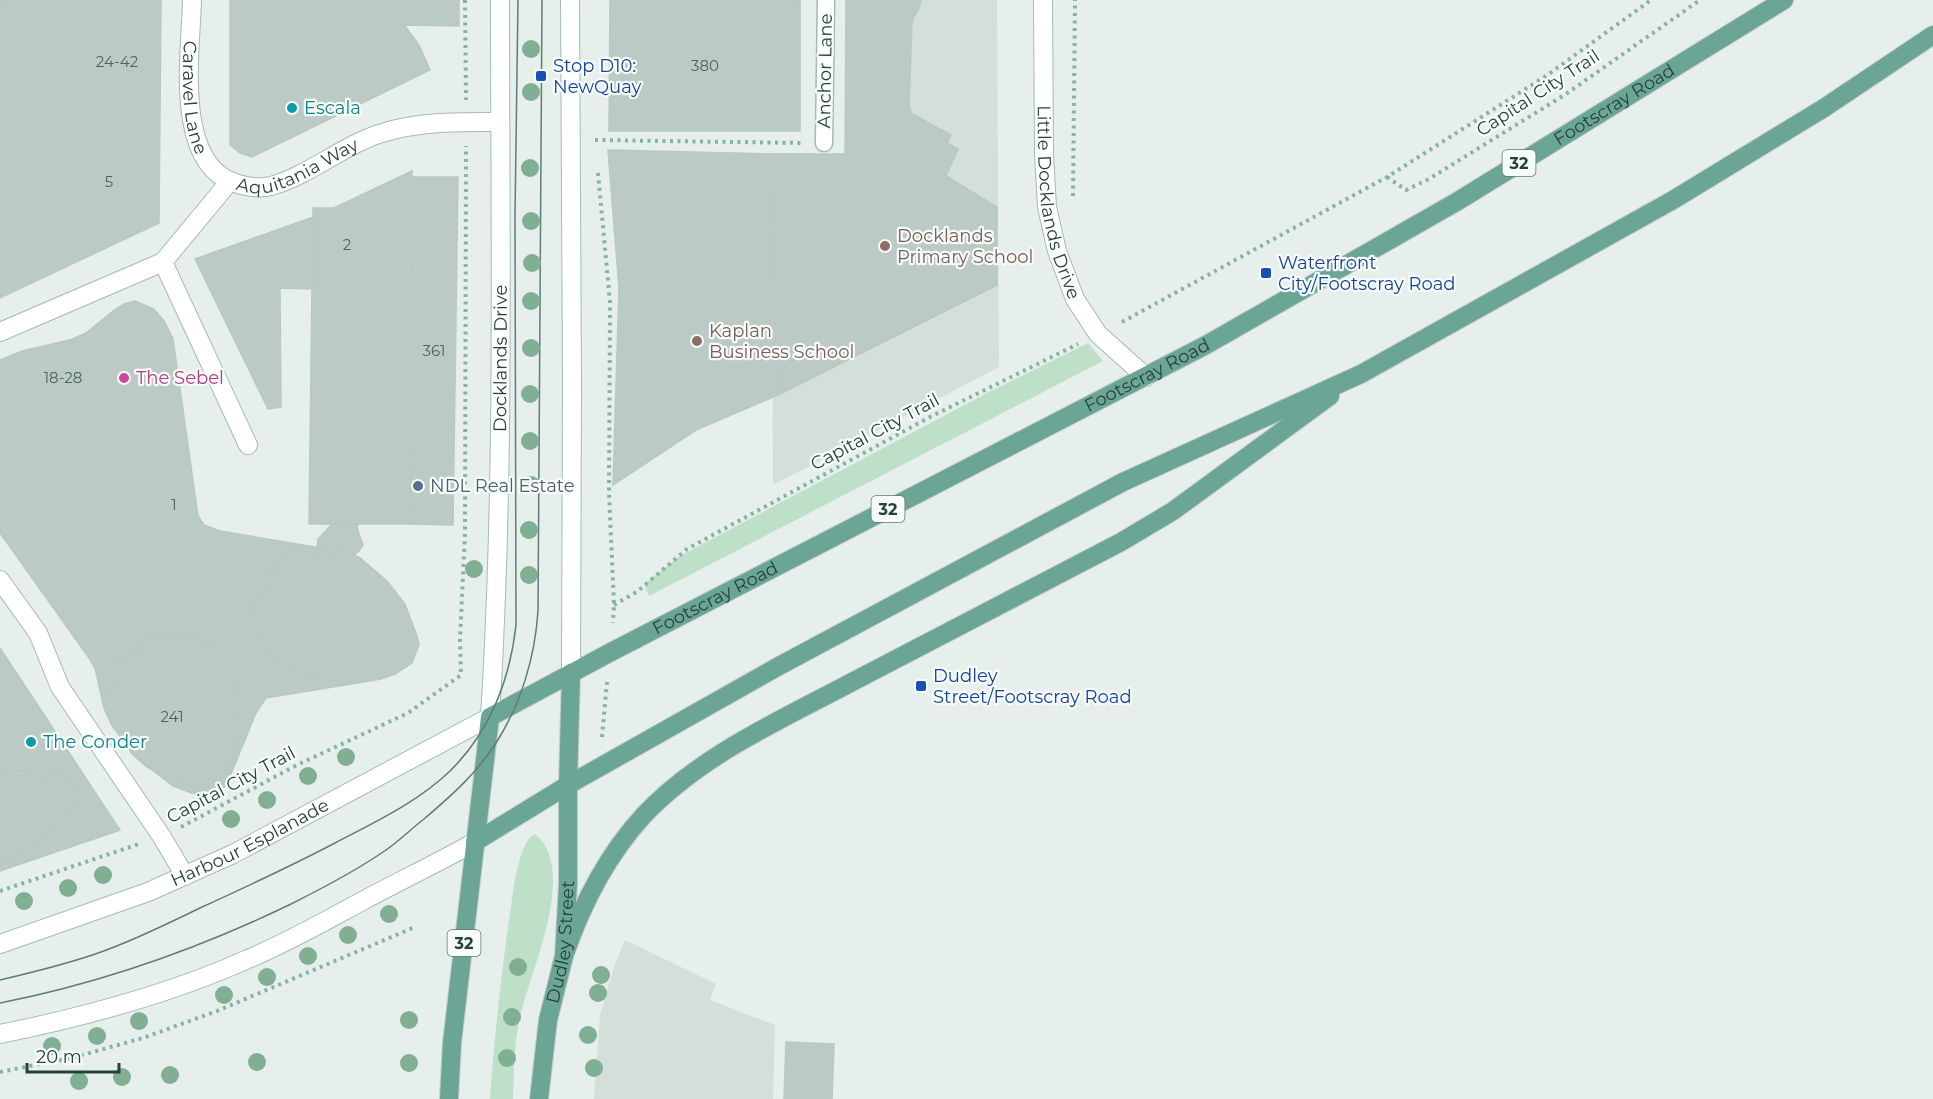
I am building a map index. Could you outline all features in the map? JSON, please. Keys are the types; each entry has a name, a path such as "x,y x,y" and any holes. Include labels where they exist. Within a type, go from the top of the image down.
{"main road":[{"name":"Footscray Road","path":"490,717 610,652 1206,345 1458,201 1784,0"},
{"path":"475,842 568,785 779,666 1123,482 1361,374 1673,200 1824,108 1933,35"},
{"path":"564,956 585,902 617,848 645,814 684,778 747,737 1121,542 1173,511 1361,374"},
{"name":"Dudley Street","path":"539,1099 548,1020 564,956 568,883 571,673"},
{"name":"32","path":"449,1099 452,1043 490,717"}],"street":[{"name":"Caravel Lane","path":"192,0 189,98 192,122 197,141 208,164 230,182"},
{"name":"Docklands Drive","path":"490,717 499,550 502,182 500,0"},
{"path":"570,0 571,673"},
{"name":"Little Docklands Drive","path":"1043,0 1044,154 1047,207 1057,251 1075,299 1098,334 1146,376"},
{"name":"Aquitania Way","path":"0,332 163,262 230,182 250,188 269,187 381,133 419,125 500,122"},
{"path":"163,262 248,445"},
{"path":"3,584 38,633 60,687 162,837 185,876"},
{"name":"Harbour Esplanade","path":"0,944 148,892 233,854 490,717"},
{"path":"0,1034 42,1026 154,994 228,968 301,935 475,842"}],"lane":[{"name":"Anchor Lane","path":"824,143 826,0"}],"path":[{"path":"465,0 466,122"},
{"path":"1073,197 1075,0"},
{"name":"Capital City Trail","path":"614,605 638,591 687,549 930,417 1161,301 1387,177 1546,76 1651,0"},
{"name":"Capital City Trail","path":"1387,177 1406,190 1429,179 1566,94 1700,0"},
{"name":"Capital City Trail","path":"0,891 162,837 297,765 408,713 461,675 460,640 465,533 466,122"},
{"path":"595,129 595,140 824,143"},
{"path":"597,163 610,302 609,492 614,605 599,768"},
{"path":"0,1072 75,1057 143,1038 217,1011 415,927"}],"shaded area":[{"name":"Docklands Primary School","path":"846,0 997,0 999,367 773,485 772,154 845,154"},
{"path":"625,940 716,984 710,1000 775,1025 773,1099 594,1099 600,1015 614,967"}],"green space":[{"path":"1088,343 1103,361 649,596 644,584 680,556 985,394"},
{"path":"535,834 547,850 553,871 548,922 518,1027 513,1099 490,1099 501,987 515,881 522,852 528,840"}],"building":[{"path":"0,0 161,0 159,223 0,298"},
{"name":"Escala","path":"230,0 459,0 459,26 404,25 419,45 430,70 252,157 240,153 230,145"},
{"path":"610,0 800,0 800,131 609,131"},
{"name":"Docklands Primary School","path":"846,0 921,0 912,21 909,106 912,114 951,135 947,143 958,149 946,176 997,207 997,285 778,395 772,154 845,154"},
{"name":"Kaplan Business School","path":"608,150 772,154 778,395 696,430 613,485 619,288"},
{"path":"412,171 411,524 309,524 313,208 334,208"},
{"path":"413,177 458,177 453,525 411,524"},
{"path":"313,217 313,289 280,288 281,407 268,409 195,259"},
{"path":"135,301 154,309 164,321 173,339 198,516 204,525 220,531 321,548 335,554 339,549 354,555 387,581 405,604 419,645 412,663 395,674 381,679 266,698 256,713 226,786 210,795 192,793 173,786 133,755 111,724 104,708 95,668 0,533 0,360 22,351 70,340 86,333 124,304"},
{"path":"332,524 357,524 363,545 359,551 354,555 339,549 335,554 317,547 318,539"},
{"path":"291,545 316,556 321,548 335,554 339,549 344,550 360,558 387,581 405,604 417,636 419,645 412,663 395,674 381,679 340,682 319,679 299,672 280,663 265,650 270,641 251,632 257,618 249,614 256,598 262,600 267,588 263,586 271,570 275,572 281,558 285,559"},
{"path":"176,632 179,640 196,632 204,649 216,644 234,679 238,725 230,764 218,782 200,789 175,781 147,767 133,755 111,724 101,694 121,686 111,664 142,650 138,643 155,633 159,640"},
{"name":"The Conder","path":"0,648 120,830 0,871"},
{"path":"61,767 76,788 84,792 65,820 11,860 0,864 0,768 19,770 46,778"},
{"path":"786,1042 834,1044 832,1099 784,1099"}],"tram line":[{"path":"0,980 76,960 126,942 318,852 396,811 450,771 464,756 487,722 496,704 509,665 516,625 515,216 518,0"},
{"path":"0,1003 112,975 185,950 291,904 339,879 391,846 444,802 481,764 505,728 530,663 538,611 542,0"}],"place":[{"name":"Stop D10: NewQuay","path":"541,76"},
{"name":"Escala","path":"292,108"},
{"name":"Docklands Primary School","path":"885,246"},
{"name":"Waterfront City/Footscray Road","path":"1266,273"},
{"name":"Kaplan Business School","path":"697,341"},
{"name":"The Sebel","path":"124,378"},
{"name":"NDL Real Estate","path":"418,486"},
{"name":"Dudley Street/Footscray Road","path":"921,686"},
{"name":"The Conder","path":"31,742"}]}
